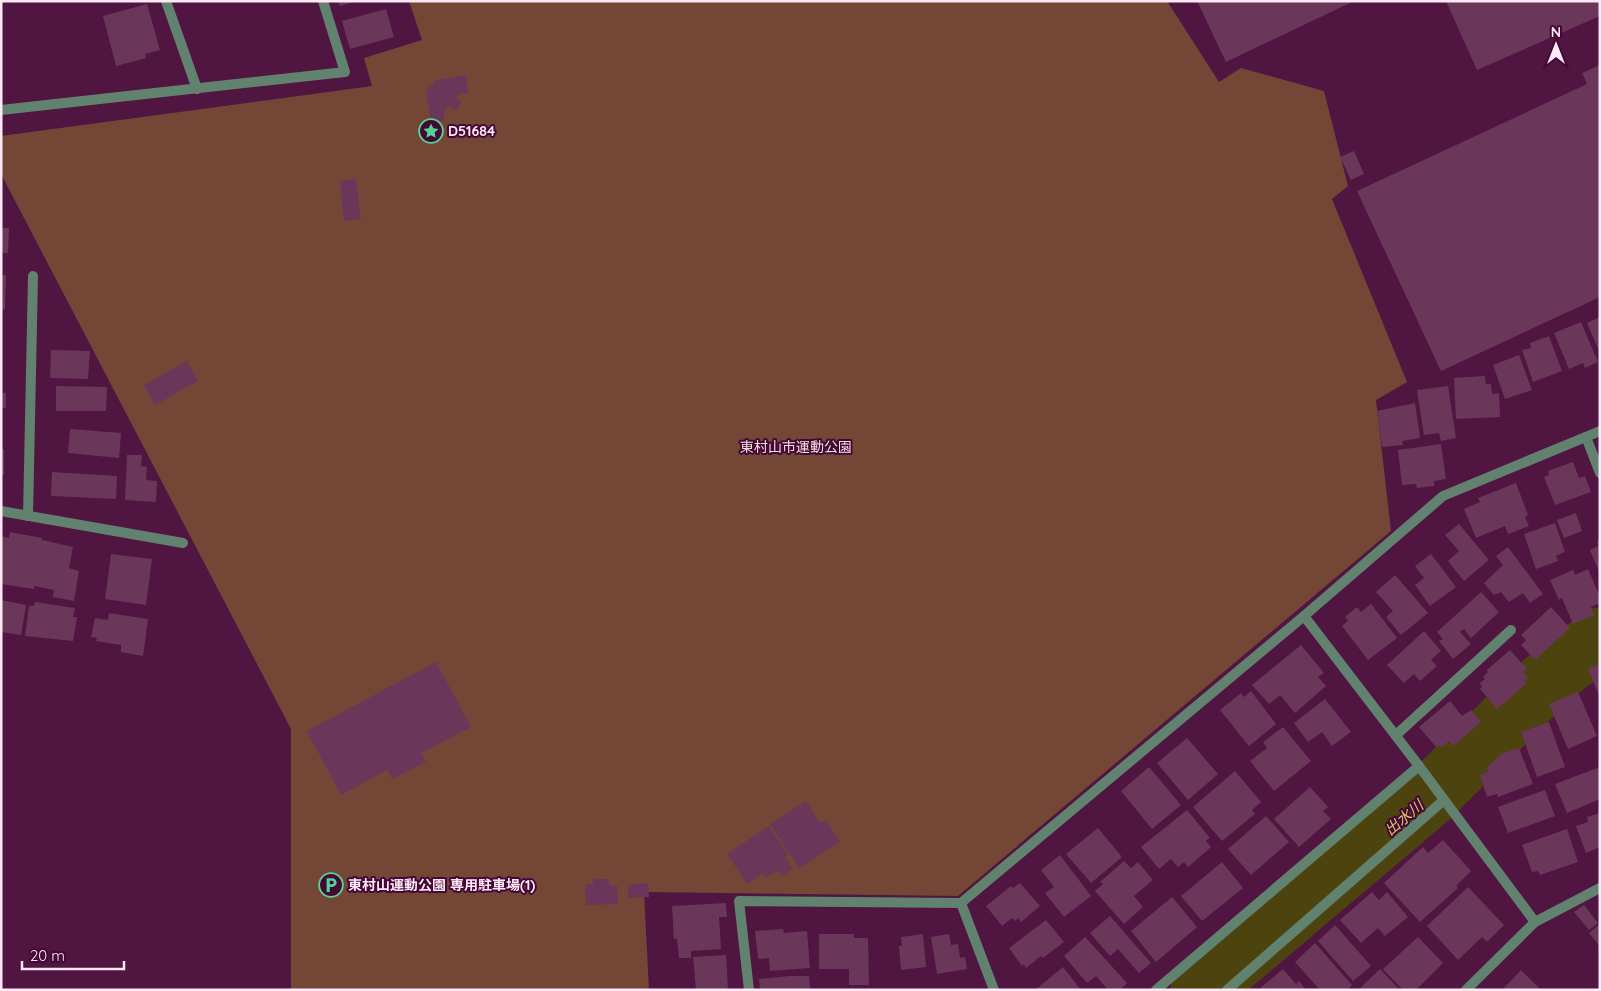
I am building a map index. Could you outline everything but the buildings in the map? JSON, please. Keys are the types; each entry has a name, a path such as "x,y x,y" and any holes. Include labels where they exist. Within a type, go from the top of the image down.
{"street":[{"path":"166,1 197,89"},
{"path":"1,110 345,72 323,1"},
{"path":"28,516 33,276"},
{"path":"749,990 740,901 961,902 1304,616 1444,496 1600,431"},
{"path":"1586,437 1600,474"},
{"path":"1,512 183,543"},
{"path":"1304,616 1396,734 1535,922"},
{"path":"1396,734 1511,630"},
{"path":"1156,990 1420,766"},
{"path":"1226,990 1444,800"},
{"path":"1466,990 1535,922 1600,888"},
{"path":"961,902 994,990"}],"green space":[{"name":"東村山市運動公園","path":"409,1 1167,1 1219,82 1241,68 1324,91 1348,186 1332,199 1407,382 1376,400 1391,531 958,896 644,892 649,990 291,990 291,729 1,174 1,136 372,86 364,58 422,40"}],"waterway":[{"name":"出水川","path":"1201,990 1427,799 1550,677 1600,638"}],"place":[{"name":"D51684","path":"431,131"},
{"name":"東村山運動公園 専用駐車場(1)","path":"331,885"}]}
